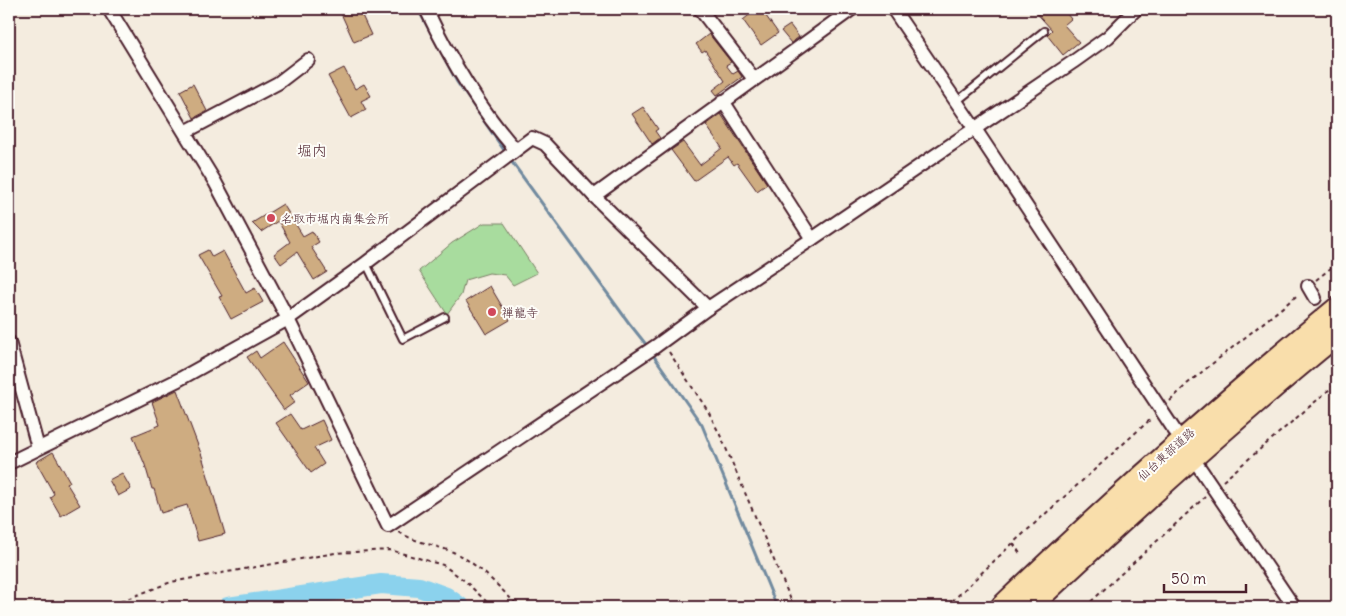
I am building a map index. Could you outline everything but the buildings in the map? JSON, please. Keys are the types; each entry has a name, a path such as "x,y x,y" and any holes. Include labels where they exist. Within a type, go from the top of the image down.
{"highway":[{"name":"仙台東部道路","path":"1002,607 1084,529 1188,435 1337,309"},
{"name":"仙台東部道路","path":"1029,607 1208,443 1337,334"}],"street":[{"path":"109,9 215,182 288,320 388,526 655,347 708,308 1101,42 1136,9"},
{"path":"426,9 445,48 511,153"},
{"path":"700,9 754,79"},
{"path":"594,196 852,9"},
{"path":"893,9 1175,430"},
{"path":"185,132 278,83 308,60"},
{"path":"722,102 812,239"},
{"path":"9,463 178,380 288,320 532,138 545,144 594,196 708,308"},
{"path":"1308,286 1315,298"},
{"path":"9,342 38,448"},
{"path":"1199,466 1294,607"}],"lane":[{"path":"956,102 1044,31"},
{"path":"366,263 403,339 445,317"}],"path":[{"path":"946,607 1187,384 1337,263"},
{"path":"655,347 708,411 722,438 794,607"},
{"path":"1085,607 1214,489 1337,383"},
{"path":"388,526 409,539 420,540 438,546 468,560 491,579 519,607"},
{"path":"1013,543 1021,555"},
{"path":"106,607 171,582 335,552 390,550 443,565 466,580 492,607"}],"green space":[{"path":"484,223 504,223 537,273 513,285 505,275 489,273 465,280 461,295 447,314 419,271 452,243"}],"waterway":[{"path":"418,9 457,82 506,153"},
{"path":"509,158 648,347"},
{"path":"651,352 702,425 777,607"},
{"path":"228,607 381,584 419,587 446,597 460,607"}],"place":[{"name":"名取市堀内南集会所","path":"271,218"},
{"name":"禅龍寺","path":"492,312"}],"district":[{"name":"堀内","path":"312,150"}]}
